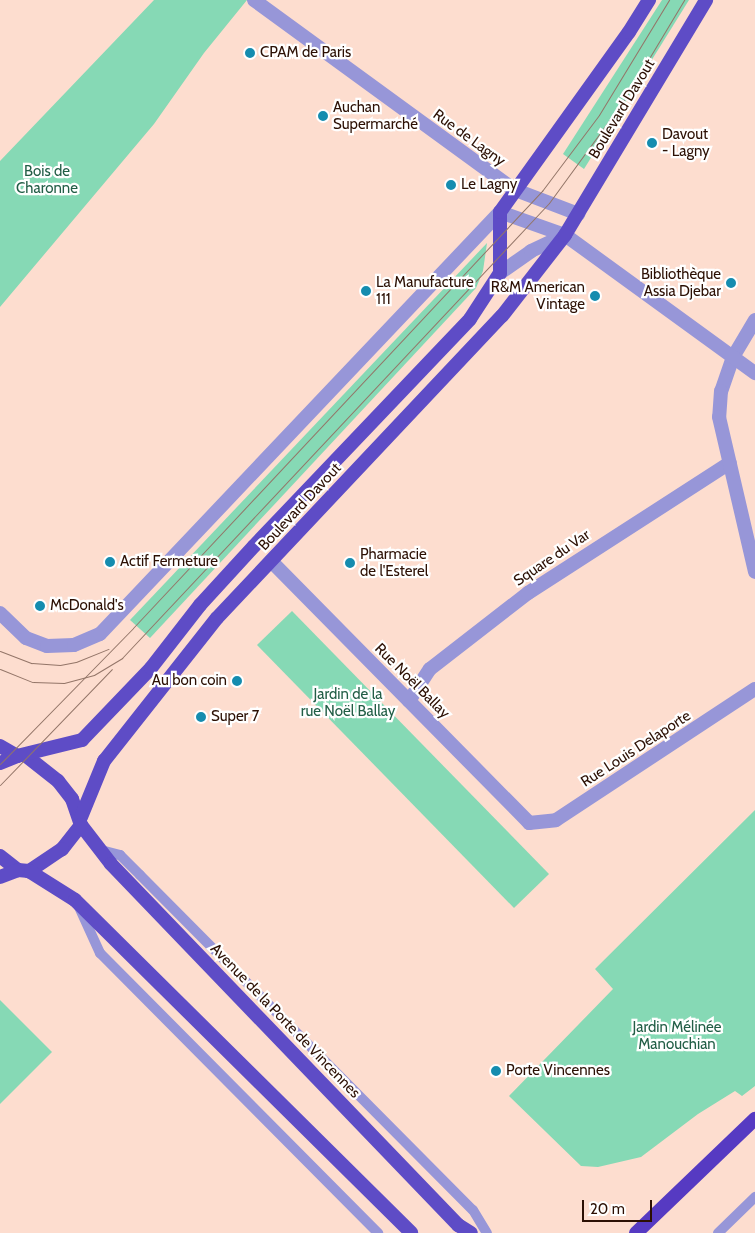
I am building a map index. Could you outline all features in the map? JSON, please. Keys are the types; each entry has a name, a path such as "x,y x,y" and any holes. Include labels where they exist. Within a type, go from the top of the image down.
{"highway":[{"path":"636,1233 755,1119"}],"main road":[{"path":"500,273 500,212 513,189 604,68 649,0"},
{"name":"Boulevard Davout","path":"0,876 23,871 62,849 81,821 104,761 217,618 502,316 566,235 706,0"},
{"name":"Boulevard Davout","path":"0,763 82,740 151,668 200,606 248,553 470,319 500,273"},
{"name":"Avenue de la Porte de Vincennes","path":"0,746 21,756 58,781 100,850 451,1217 471,1233"},
{"path":"0,856 75,900 411,1233"}],"street":[{"name":"Rue de Lagny","path":"254,0 513,189 578,214"},
{"path":"0,613 26,638 47,646 74,645 100,634 500,212 566,235 755,373"},
{"name":"Boulevard Davout","path":"500,273 531,251 566,235"},
{"path":"755,320 733,357 721,392 719,417 755,572"},
{"name":"Square du Var","path":"409,701 430,669 528,593 730,462"},
{"name":"Rue Noël Ballay","path":"271,561 529,823"},
{"name":"Rue Louis Delaporte","path":"529,823 556,820 755,689"}],"lane":[{"path":"100,850 120,855 473,1210 487,1233"},
{"path":"75,900 100,953 378,1233"},
{"path":"718,1233 755,1197"}],"green space":[{"name":"Bois de Charonne","path":"154,0 247,0 204,53 154,124 0,307 0,161"},
{"path":"662,0 689,0 584,169 563,154"},
{"path":"487,243 483,271 476,288 150,638 130,620"},
{"name":"Jardin de la rue Noël Ballay","path":"292,611 549,874 514,908 257,645"},
{"name":"Jardin Mélinée Manouchian","path":"755,810 755,1086 742,1096 735,1091 698,1114 641,1157 598,1167 581,1166 509,1096 613,989 595,969"},
{"path":"0,1000 52,1052 0,1104"}],"tram line":[{"path":"0,764 133,628 542,191 599,115 669,0"},
{"path":"0,669 33,682 64,683 94,675 122,658 549,203 624,100 684,0"},
{"path":"0,651 32,663 60,665 76,662 108,649"},
{"path":"0,785 112,669"}],"place":[{"name":"CPAM de Paris","path":"250,53"},
{"name":"Auchan Supermarché","path":"323,116"},
{"name":"Davout - Lagny","path":"652,143"},
{"name":"Le Lagny","path":"451,185"},
{"name":"Bibliothèque Assia Djebar","path":"731,283"},
{"name":"La Manufacture 111","path":"366,291"},
{"name":"R&M American Vintage","path":"595,296"},
{"name":"Actif Fermeture","path":"110,562"},
{"name":"Pharmacie de l'Esterel","path":"350,563"},
{"name":"McDonald's","path":"40,606"},
{"name":"Au bon coin","path":"237,681"},
{"name":"Super 7","path":"201,717"},
{"name":"Porte Vincennes","path":"496,1071"}]}
